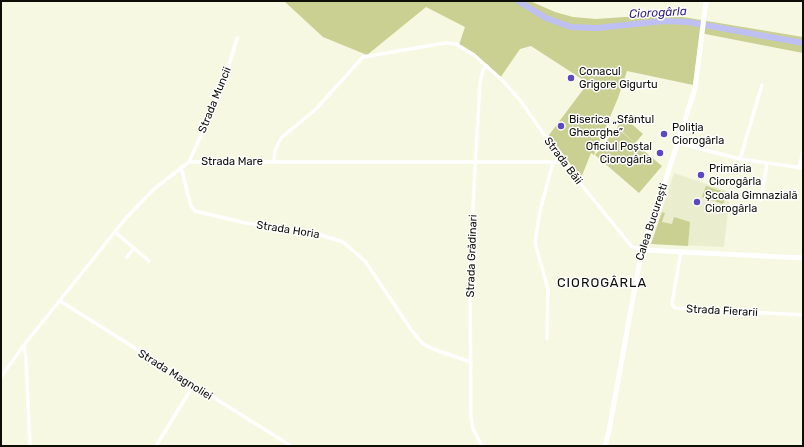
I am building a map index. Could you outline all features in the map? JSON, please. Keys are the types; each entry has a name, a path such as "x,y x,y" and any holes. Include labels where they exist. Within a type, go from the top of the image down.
{"main road":[{"name":"Calea București","path":"605,446 643,250 695,89 706,1"},
{"path":"643,250 803,258"}],"street":[{"name":"Strada Muncii","path":"190,162 222,89 237,38"},
{"name":"Strada Băii","path":"274,162 275,150 281,138 309,116 363,57 450,43 464,48 487,66 520,100 563,162 632,247 643,250"},
{"name":"Strada Grădinari","path":"481,444 471,424 470,258 480,82 483,70 487,66"},
{"path":"740,159 762,84"},
{"path":"678,143 740,159 801,168 803,152"},
{"name":"Strada Mare","path":"1,377 24,345 114,232 154,189 181,167 190,162 563,162"},
{"path":"547,340 548,289 535,242 540,211 553,162"},
{"path":"761,200 767,163"},
{"name":"Strada Horia","path":"181,167 191,206 195,211 246,223 310,232 342,242 365,261 422,344 433,350 471,362"},
{"path":"114,232 149,261"},
{"path":"127,257 134,248"},
{"name":"Strada Fierarii","path":"681,252 672,304 675,308 803,315"},
{"name":"Strada Magnoliei","path":"60,301 193,386 291,446"},
{"path":"24,345 26,358 30,446"},
{"path":"156,446 193,386"},
{"path":"476,446 481,444"}],"shaded area":[{"name":"Școala Gimnazială Ciorogârla","path":"674,173 730,192 724,247 651,244"}],"green space":[{"path":"530,1 555,12 573,17 596,19 625,17 683,17 803,37 803,53 700,33 693,85 627,71 618,98 594,155 591,153 581,178 549,135 588,83 531,46 520,49 500,78 459,45 465,27 426,7 367,55 323,37 285,2"},
{"path":"625,118 643,134 635,143 617,127"},
{"path":"617,128 662,166 639,193 595,155"},
{"path":"706,186 727,193 723,204 702,197"},
{"path":"662,212 665,213 662,222 672,224 674,217 690,222 688,246 651,244"}],"waterway":[{"name":"Ciorogârla","path":"518,1 546,18 571,27 597,28 664,21 688,22 803,43"}],"place":[{"name":"Conacul Grigore Gigurtu","path":"571,78"},
{"name":"Biserica „Sfântul Gheorghe”","path":"561,126"},
{"name":"Poliția Ciorogârla","path":"664,134"},
{"name":"Oficiul Poștal Ciorogârla","path":"660,153"},
{"name":"Primăria Ciorogârla","path":"701,175"},
{"name":"Școala Gimnazială Ciorogârla","path":"697,202"}],"district":[{"name":"CIOROGÂRLA","path":"602,283"}]}
